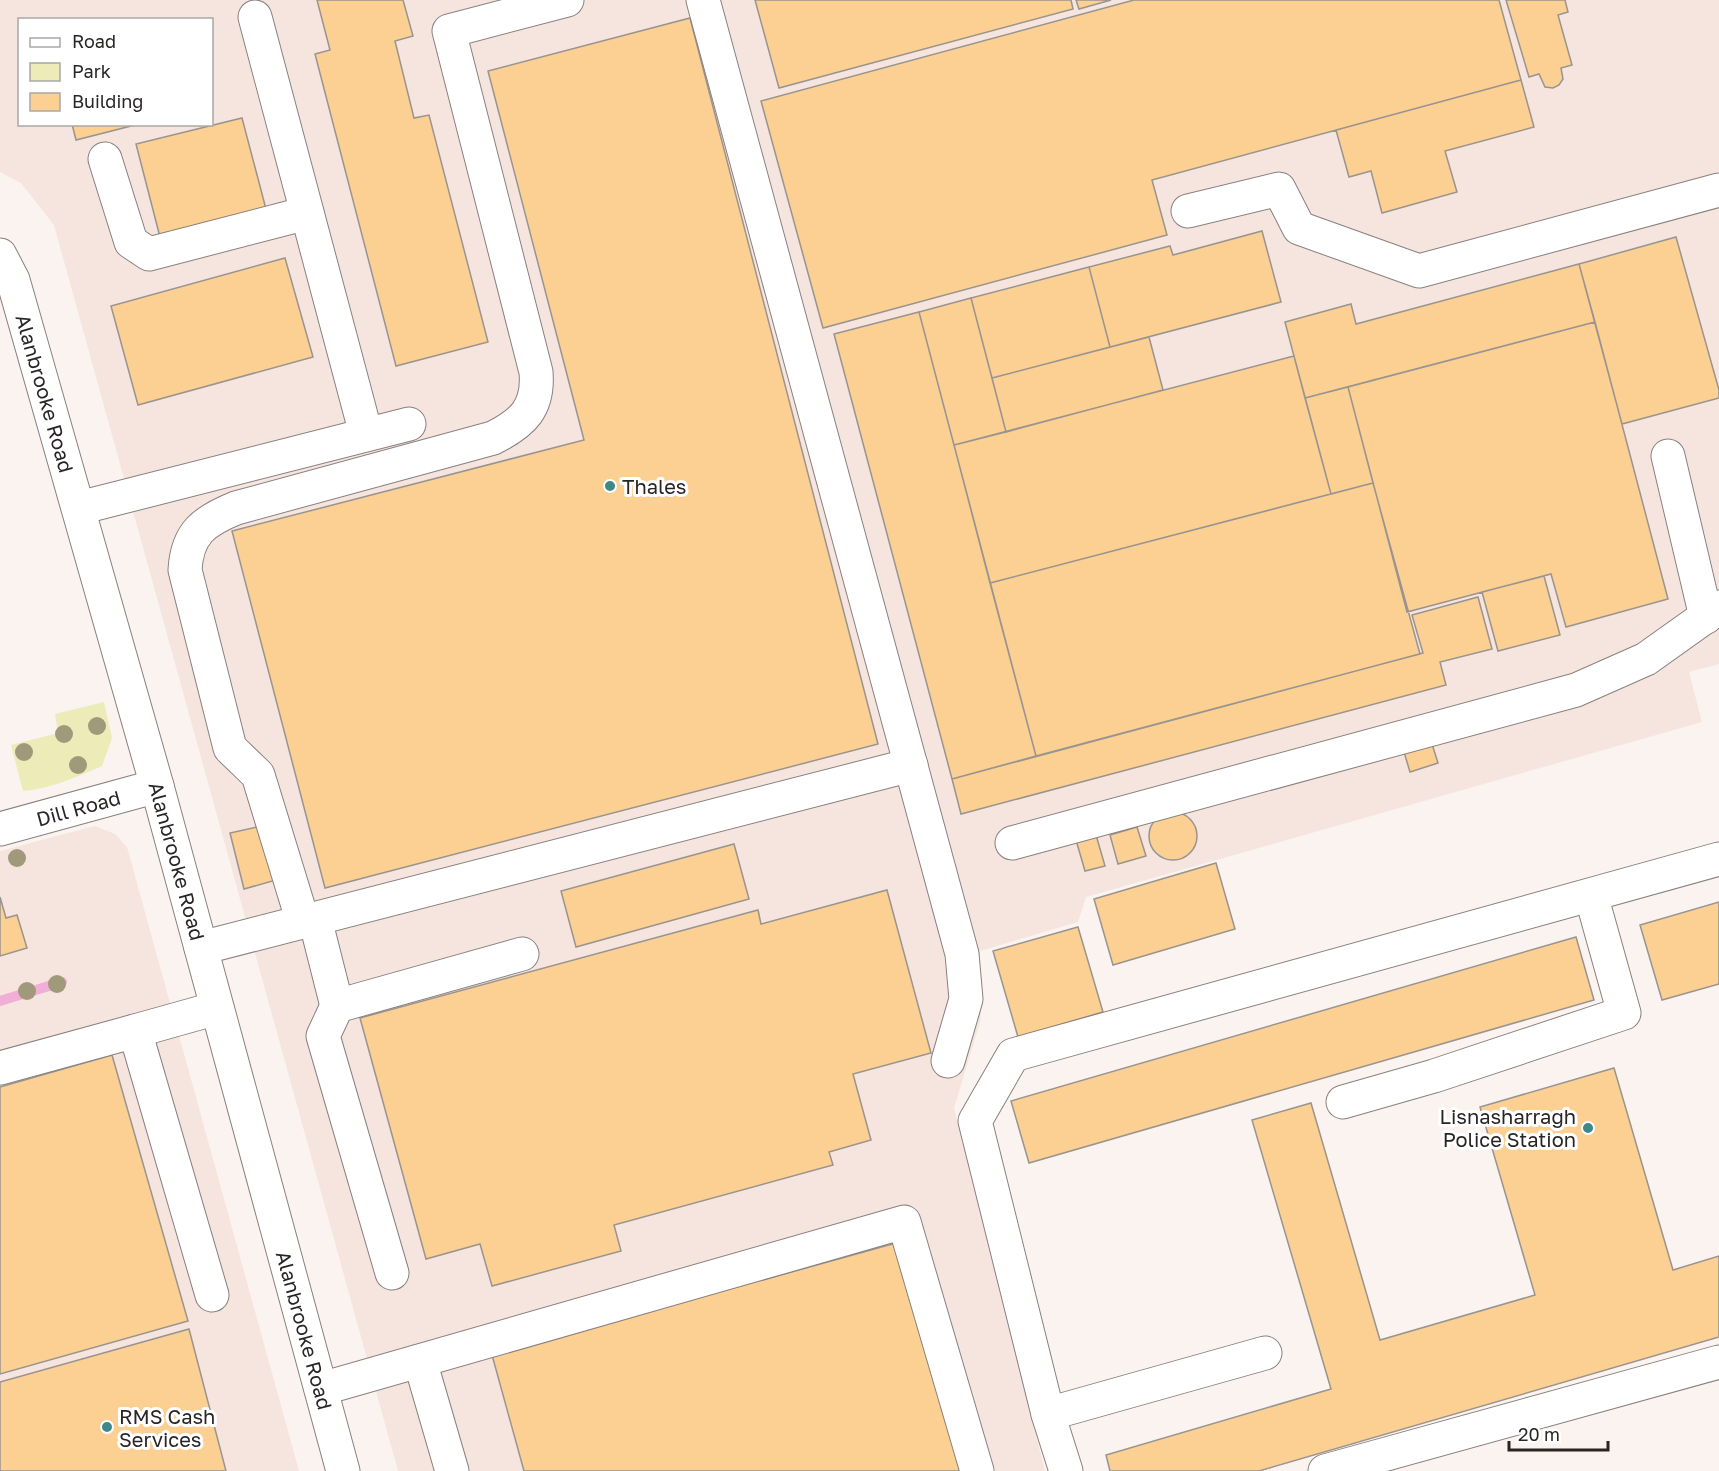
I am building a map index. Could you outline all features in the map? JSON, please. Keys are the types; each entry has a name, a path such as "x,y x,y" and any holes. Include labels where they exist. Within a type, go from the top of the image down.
{"street":[{"path":"392,1274 323,1036 337,1006 258,775 230,748 187,579 186,552 204,524 220,514 493,438 511,429 524,418 534,404 538,389 536,372 449,31 567,0"},
{"path":"703,0 962,954 966,999 948,1061"},
{"path":"255,17 366,434"},
{"path":"105,159 130,242 149,254 307,213"},
{"path":"1188,212 1279,189 1299,228 1419,271 1719,190"},
{"name":"Alanbrooke Road","path":"0,255 13,280 79,508 343,1471"},
{"path":"79,508 410,423"},
{"path":"1012,843 1576,690 1646,659 1712,612 1668,456"},
{"path":"201,948 911,765"},
{"name":"Dill Road","path":"0,829 157,786"},
{"path":"1066,1471 1048,1414 975,1121 1013,1055 1719,859"},
{"path":"1343,1102 1434,1076 1624,1012 1591,895"},
{"path":"337,1006 522,954"},
{"path":"0,1068 217,1008"},
{"path":"135,1031 212,1294"},
{"path":"321,1389 904,1222 977,1471"},
{"path":"1048,1414 1265,1353"},
{"path":"420,1361 452,1471"},
{"path":"1325,1471 1719,1362"}],"shaded area":[{"path":"0,0 1719,0 1719,664 1689,672 1702,722 1086,897 1078,922 980,951 981,1019 954,1108 1045,1471 398,1471 54,225 21,183 0,172"},
{"path":"95,826 115,834 127,847 299,1471 0,1471 0,851"}],"green space":[{"path":"104,702 112,738 102,766 53,785 23,791 11,745 58,733 55,714"}],"building":[{"path":"317,0 403,0 413,36 395,41 414,118 429,115 488,342 396,366 315,54 330,50"},
{"path":"755,0 1071,0 1073,9 779,88"},
{"path":"1076,0 1111,0 1079,9"},
{"path":"1134,0 1499,0 1521,80 1152,180 1167,235 823,328 761,101"},
{"path":"1506,0 1565,0 1568,12 1558,15 1572,65 1561,68 1563,79 1559,85 1553,88 1545,87 1539,74 1529,77"},
{"name":"Thales","path":"690,18 878,744 325,888 232,531 584,440 488,71"},
{"path":"1521,80 1534,127 1445,151 1457,192 1382,213 1371,171 1349,177 1336,130"},
{"path":"242,118 266,209 160,237 136,144"},
{"path":"72,126 131,126 76,140"},
{"path":"1262,231 1281,302 1110,347 1089,267 1170,246 1173,255"},
{"path":"1676,237 1719,390 1719,398 1622,424 1579,264"},
{"path":"285,258 313,357 138,405 111,306"},
{"path":"1579,264 1595,322 1305,398 1285,322 1351,304 1356,324"},
{"path":"1089,267 1110,347 992,378 971,298"},
{"path":"971,298 1006,432 954,445 919,312"},
{"path":"919,312 1036,756 952,779 834,334"},
{"path":"1595,322 1668,599 1566,627 1551,574 1407,612 1348,387"},
{"path":"1149,337 1163,390 1006,432 992,378"},
{"path":"1294,356 1331,494 990,583 954,445"},
{"path":"1348,387 1373,483 1331,494 1305,398"},
{"path":"1373,483 1420,654 1036,756 990,583"},
{"path":"1544,576 1560,635 1498,651 1482,592"},
{"path":"1478,597 1492,649 1440,662 1446,685 961,814 952,779 1423,653 1412,615"},
{"path":"1432,744 1438,763 1410,772 1404,752"},
{"path":"1168,812 1178,812 1190,819 1197,831 1197,841 1190,853 1178,860 1168,860 1153,849 1149,841 1149,831 1160,816"},
{"path":"262,826 276,880 244,889 230,833"},
{"path":"1137,827 1146,856 1118,864 1110,835"},
{"path":"1096,835 1105,866 1085,871 1076,840"},
{"path":"734,844 749,899 576,947 561,891"},
{"path":"1216,863 1235,929 1113,965 1094,899"},
{"path":"887,890 931,1053 853,1074 871,1140 829,1152 833,1165 614,1225 621,1251 492,1286 480,1244 426,1259 360,1018 758,910 761,924"},
{"path":"0,897 6,918 17,915 27,948 0,956"},
{"path":"1719,902 1719,984 1662,1000 1640,925"},
{"path":"1078,927 1103,1012 1018,1037 993,951"},
{"path":"1576,937 1594,1000 1029,1163 1011,1101"},
{"path":"112,1055 188,1321 0,1374 0,1087"},
{"path":"1614,1068 1673,1270 1719,1256 1719,1337 1259,1471 1110,1471 1106,1455 1331,1389 1252,1120 1311,1103 1380,1340 1535,1295 1480,1107"},
{"path":"896,1243 960,1471 524,1471 492,1355"},
{"name":"RMS Cash Services","path":"189,1329 226,1471 0,1471 0,1382"}],"waterway":[{"path":"0,1001 62,982"}],"place":[{"name":"Thales","path":"610,486"},
{"name":"Lisnasharragh Police Station","path":"1588,1128"},
{"name":"RMS Cash Services","path":"107,1427"}]}
